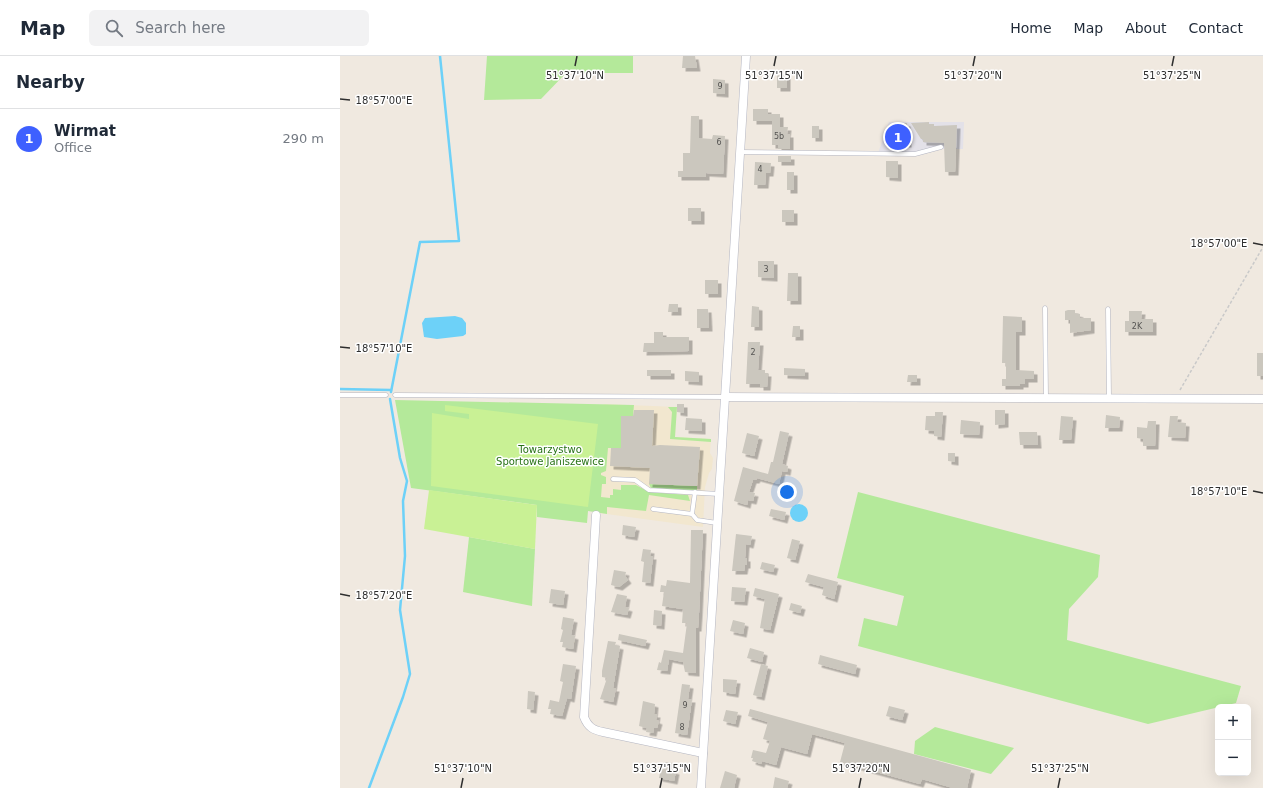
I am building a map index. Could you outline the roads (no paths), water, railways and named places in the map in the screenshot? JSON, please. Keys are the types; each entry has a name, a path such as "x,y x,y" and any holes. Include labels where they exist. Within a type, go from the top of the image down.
{"street":[{"path":"701,788 746,56"},
{"path":"725,398 1263,399"},
{"path":"596,515 584,718 587,725 593,730 703,753"}],"lane":[{"path":"740,152 915,154 941,147"},
{"path":"1045,308 1046,398"},
{"path":"1108,309 1109,398"},
{"path":"340,395 386,395"},
{"path":"395,395 725,398"},
{"path":"613,479 635,480 649,490 719,494"},
{"path":"692,514 695,492"},
{"path":"653,509 692,514 697,520 717,523"}],"water":[{"path":"455,316 462,318 466,323 466,334 463,336 437,339 424,337 422,323 425,318"},
{"path":"799,504 805,507 808,513 805,519 799,522 793,519 790,513 793,507"}],"waterway":[{"path":"391,392 420,242 459,241 440,56"},
{"path":"340,389 391,390"},
{"path":"369,788 410,674 400,610 405,556 403,501 407,481 400,458 390,399"}],"place":[{"name":"Wirmat","path":"898,137"}],"park label":[{"name":"Towarzystwo Sportowe Janiszewice","path":"550,454"}]}
